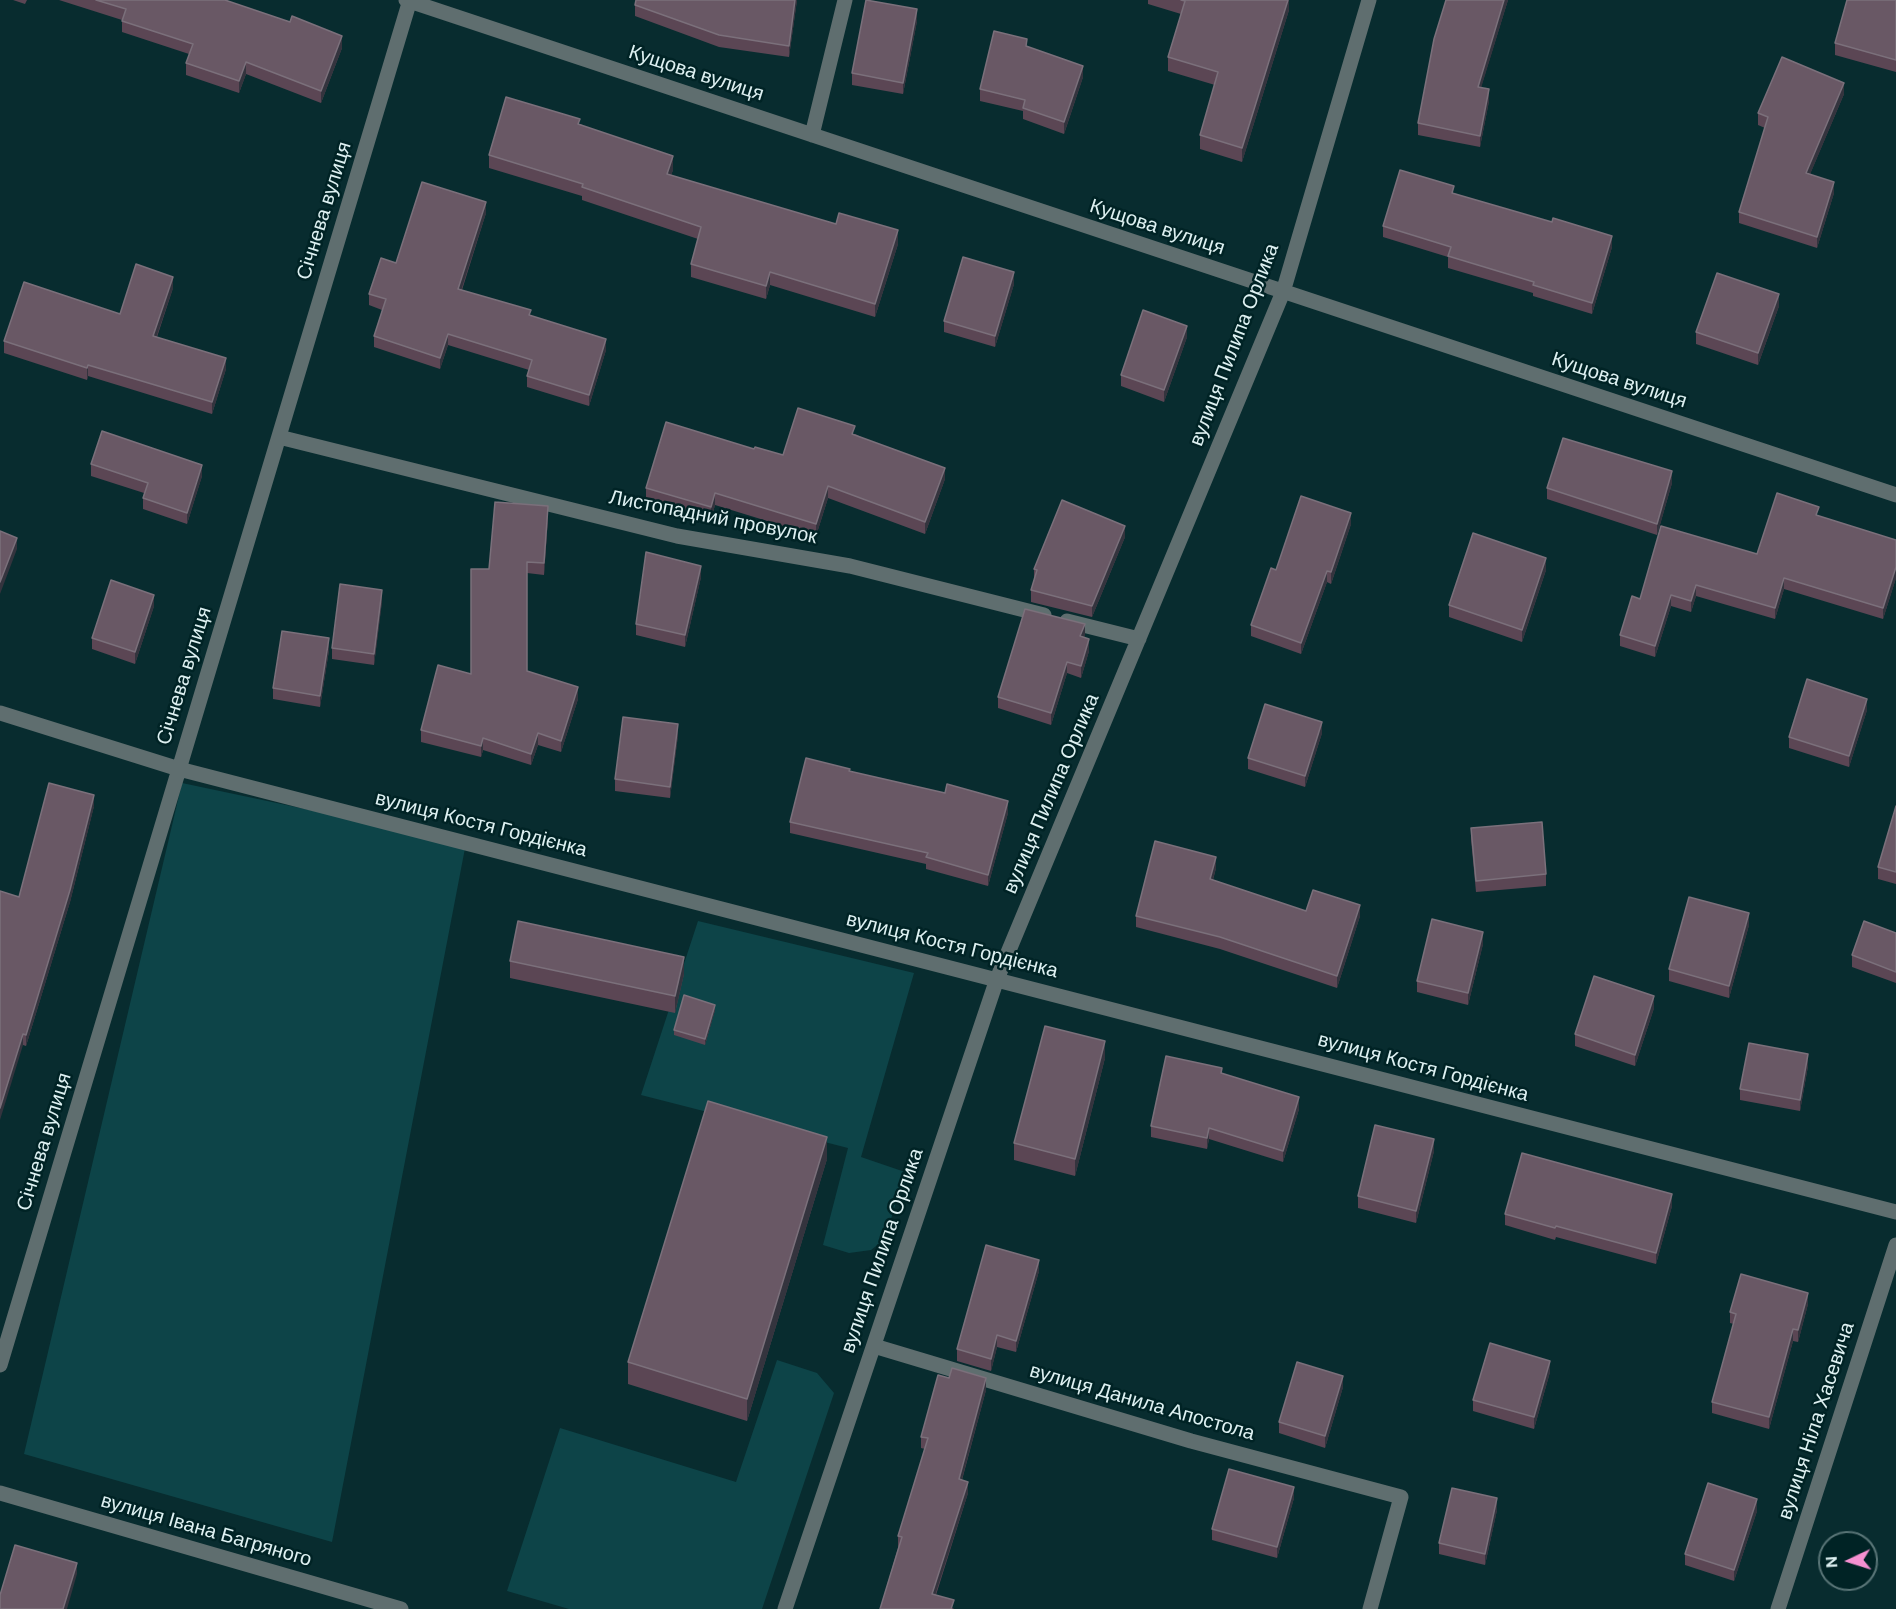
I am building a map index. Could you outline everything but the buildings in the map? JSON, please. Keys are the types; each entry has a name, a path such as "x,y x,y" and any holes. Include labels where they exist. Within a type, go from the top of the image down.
{"street":[{"name":"Кущова вулиця","path":"408,0 1896,495"},
{"name":"Січнева вулиця","path":"0,1365 408,0"},
{"path":"812,135 845,0"},
{"name":"вулиця Пилипа Орлика","path":"785,1609 997,979 1283,292 1369,0"},
{"name":"Листопадний провулок","path":"279,437 676,536 850,566 1139,639"},
{"name":"вулиця Костя Гордієнка","path":"0,714 179,770 1896,1212"},
{"name":"вулиця Ніла Хасевича","path":"1778,1609 1896,1245"},
{"name":"вулиця Данила Апостола","path":"874,1346 1191,1441 1401,1497 1370,1609"},
{"name":"вулиця Івана Багряного","path":"0,1493 401,1609"}],"shaded area":[{"path":"182,783 466,843 332,1542 24,1454"},
{"path":"698,921 914,973 861,1157 905,1172 885,1239 871,1250 849,1253 823,1245 848,1148 641,1095"},
{"path":"777,1360 817,1373 834,1393 762,1609 569,1609 507,1591 560,1428 736,1482"}]}
